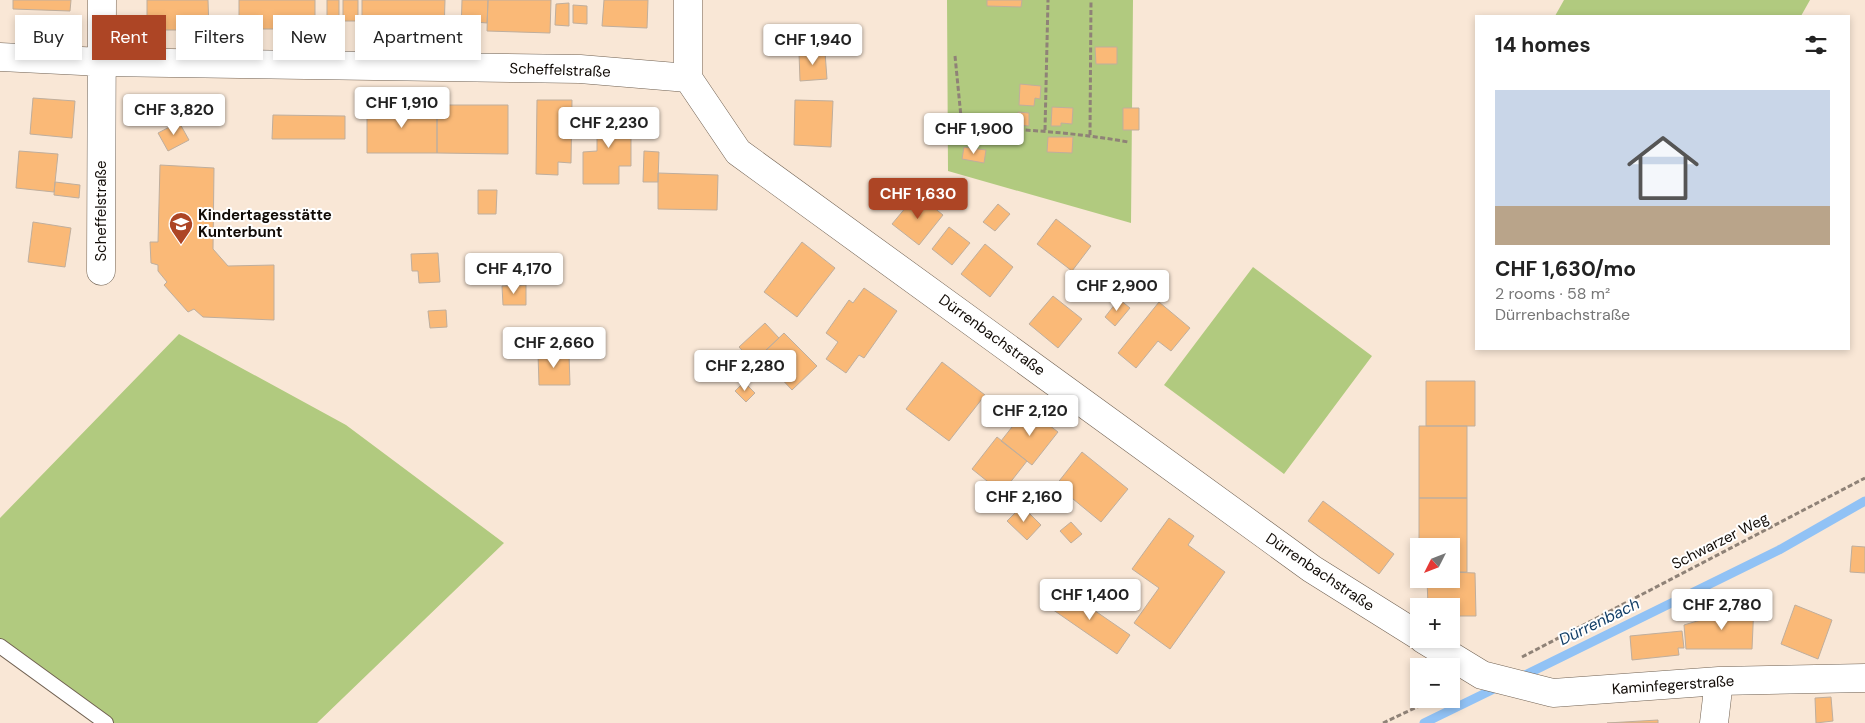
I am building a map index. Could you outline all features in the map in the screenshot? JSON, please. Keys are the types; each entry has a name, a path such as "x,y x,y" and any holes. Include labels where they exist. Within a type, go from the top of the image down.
{"street":[{"path":"102,0 102,62"},
{"path":"688,0 688,78"},
{"name":"Scheffelstraße","path":"0,56 102,62 580,70 688,78"},
{"name":"Scheffelstraße","path":"101,271 102,62"},
{"name":"Dürrenbachstraße","path":"688,78 738,152 1312,569 1410,630"},
{"path":"1438,648 1482,675"},
{"name":"Kaminfegerstraße","path":"1482,675 1553,693 1719,681 1865,678"},
{"path":"1714,723 1719,681"}],"lane":[{"path":"0,646 106,723"}],"path":[{"path":"1045,130 1048,0"},
{"path":"1090,135 1091,0"},
{"path":"955,56 962,127 1045,130 1128,142"},
{"name":"Schwarzer Weg","path":"1482,675 1517,659 1865,478"},
{"path":"1383,723 1415,708"}],"green space":[{"path":"947,0 1133,0 1131,223 948,171"},
{"path":"1564,0 1810,0 1802,15 1556,15"},
{"path":"1253,267 1372,356 1284,474 1164,385"},
{"path":"179,334 346,425 504,543 317,723 113,723 0,641 0,518"}],"building":[{"path":"13,0 71,0 70,11 13,9"},
{"path":"147,0 208,0 208,15 176,15 176,30 166,30 166,15 147,15"},
{"path":"239,0 315,0 315,15 273,15 273,29 263,29 263,15 239,15"},
{"path":"327,0 339,0 339,15 327,15"},
{"path":"343,0 358,0 358,15 355,15 355,21 345,21 345,15 343,15"},
{"path":"362,0 445,0 445,15 362,15"},
{"path":"462,0 488,0 487,23 481,22 481,15 462,15"},
{"path":"488,0 551,0 550,33 487,31"},
{"path":"604,0 648,0 647,28 602,26"},
{"path":"987,0 1022,0 1021,7 987,6"},
{"path":"569,3 569,26 555,25 556,4"},
{"path":"573,5 587,6 587,24 573,23"},
{"path":"1095,47 1117,47 1117,64 1096,64"},
{"path":"825,52 827,79 800,81 799,53"},
{"path":"1020,84 1041,86 1040,99 1035,98 1034,106 1019,105"},
{"path":"33,98 75,101 72,138 30,134"},
{"path":"537,100 572,100 571,163 558,162 558,175 536,174"},
{"path":"795,100 833,101 831,147 794,145"},
{"path":"367,104 437,105 437,153 367,153"},
{"path":"437,105 508,105 508,154 437,153"},
{"path":"1052,107 1073,108 1072,124 1061,123 1061,126 1051,126"},
{"path":"1123,108 1139,108 1139,130 1123,130"},
{"path":"597,112 631,112 631,166 619,166 619,184 583,184 583,152 597,151"},
{"path":"1018,112 1029,113 1029,126 1018,125"},
{"path":"273,115 345,116 345,139 272,139"},
{"path":"179,122 189,140 168,151 158,133"},
{"path":"1048,137 1073,137 1072,153 1047,152"},
{"path":"964,147 986,150 984,163 962,159"},
{"path":"19,151 58,154 54,192 16,188"},
{"path":"644,151 659,152 658,182 643,182"},
{"name":"Kindertagesstätte Kunterbunt","path":"160,165 214,168 213,249 228,266 274,265 274,320 203,317 194,309 188,312 164,285 167,282 158,271 158,265 151,263 150,242 158,242"},
{"path":"658,173 718,175 717,210 658,209"},
{"path":"55,182 80,185 79,198 54,195"},
{"path":"478,190 497,190 496,214 478,214"},
{"path":"917,194 943,215 919,245 892,224"},
{"path":"998,204 1010,214 995,231 983,222"},
{"path":"1056,219 1091,246 1072,271 1037,244"},
{"path":"33,222 71,228 65,267 28,262"},
{"path":"949,227 970,243 952,265 932,249"},
{"path":"802,242 835,268 797,317 764,292"},
{"path":"985,244 1013,267 990,297 961,274"},
{"path":"438,253 440,282 419,283 418,271 412,271 411,254"},
{"path":"505,256 523,256 524,276 505,277"},
{"path":"526,285 526,305 503,305 502,286"},
{"path":"864,288 897,311 864,358 859,355 846,373 826,359 838,342 826,333 849,300 853,303"},
{"path":"1053,296 1082,319 1058,348 1029,324"},
{"path":"1119,299 1130,308 1115,326 1105,317"},
{"path":"1159,302 1190,328 1171,351 1158,341 1136,368 1118,353"},
{"path":"446,310 447,327 430,328 428,311"},
{"path":"765,323 779,338 753,362 739,347"},
{"path":"784,333 817,366 792,390 760,356"},
{"path":"716,352 736,353 735,373 715,373"},
{"path":"538,354 569,354 570,385 539,385"},
{"path":"942,362 985,395 949,441 906,409"},
{"path":"1426,381 1475,381 1475,426 1426,426"},
{"path":"744,382 755,393 746,402 735,391"},
{"path":"1027,408 1058,432 1032,465 1001,441"},
{"path":"1419,426 1467,426 1467,498 1419,498"},
{"path":"997,437 1027,461 1005,489 995,481 992,485 972,469"},
{"path":"1082,452 1128,489 1101,522 1056,485"},
{"path":"1039,485 1048,494 1032,511 1023,502"},
{"path":"1419,498 1467,498 1467,572 1460,572 1460,538 1419,538"},
{"path":"1323,501 1394,554 1379,574 1308,521"},
{"path":"1022,506 1041,525 1027,540 1007,521"},
{"path":"1169,518 1194,536 1188,545 1225,572 1170,649 1134,623 1159,588 1132,569"},
{"path":"1071,522 1082,534 1071,543 1060,531"},
{"path":"1852,546 1865,547 1865,573 1850,572"},
{"path":"1460,572 1475,573 1476,616 1460,616 1460,598 1428,598 1427,588 1460,588"},
{"path":"1062,588 1130,635 1117,654 1049,607"},
{"path":"1754,604 1752,649 1686,649 1684,625"},
{"path":"1795,605 1832,620 1818,659 1781,644"},
{"path":"1682,631 1684,648 1678,648 1679,655 1632,660 1630,636"},
{"path":"1831,697 1833,721 1816,723 1815,698"},
{"path":"1658,720 1658,723 1607,723"}],"waterway":[{"name":"Dürrenbach","path":"1519,678 1779,550 1865,501"},
{"name":"Dürrenbach","path":"1424,723 1500,686"}],"place":[{"name":"Kindertagesstätte Kunterbunt","path":"181,245"}]}
